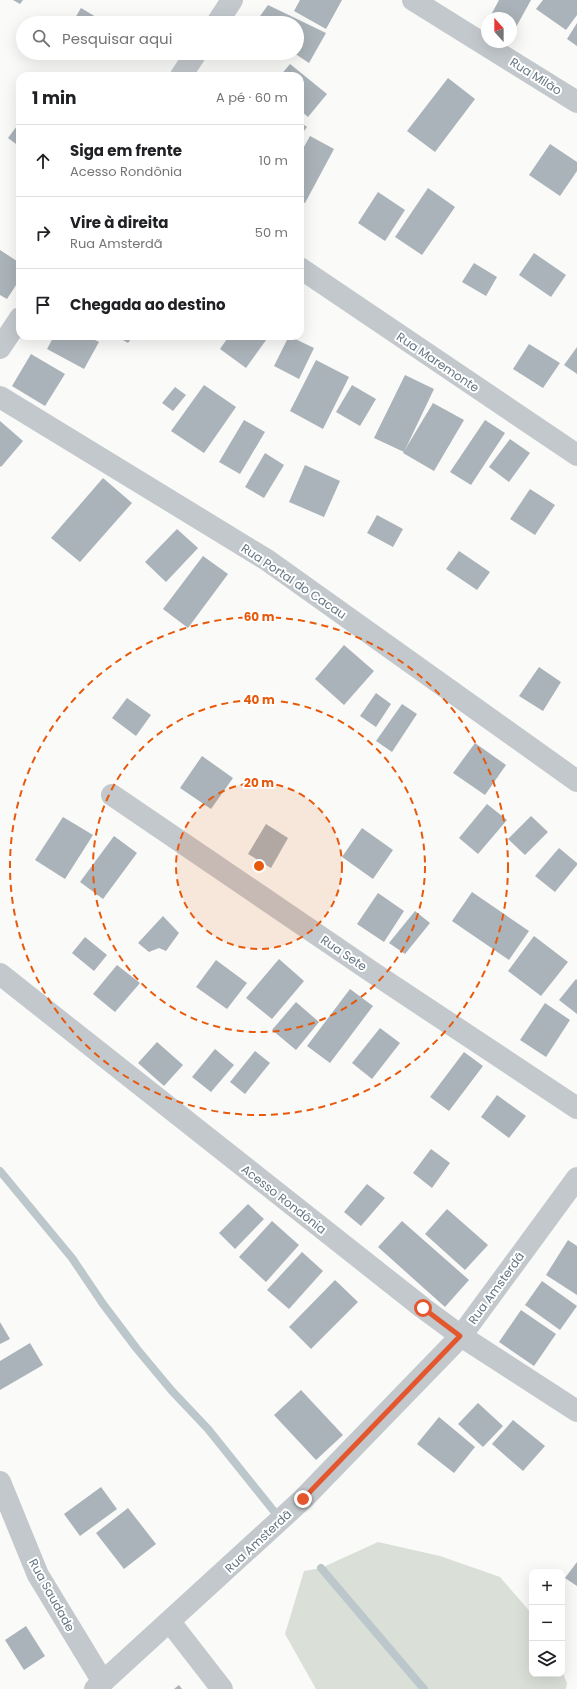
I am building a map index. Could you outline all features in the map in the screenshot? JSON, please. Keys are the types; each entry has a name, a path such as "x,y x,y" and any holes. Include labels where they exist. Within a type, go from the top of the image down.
{"street":[{"path":"222,16 232,0"},
{"name":"Rua Milão","path":"413,0 577,102"},
{"path":"184,72 191,60"},
{"name":"Rua Maremonte","path":"304,271 577,455"},
{"path":"0,348 16,324"},
{"name":"Rua Portal do Cacau","path":"0,397 267,560 577,781"},
{"name":"Rua Sete","path":"112,795 372,972 577,1108"},
{"name":"Acesso Rondônia","path":"0,974 460,1336 577,1411"},
{"name":"Rua Amsterdã","path":"99,1686 303,1499 460,1336 577,1178"},
{"name":"Rua Saudade","path":"0,1482 38,1575 99,1686"},
{"path":"170,1622 222,1689"}],"shaded area":[{"path":"378,1542 440,1556 500,1577 529,1611 529,1677 564,1677 567,1683 566,1689 316,1689 285,1634 304,1571 321,1568"}],"building":[{"path":"13,0 23,0 20,4"},
{"path":"300,0 342,0 326,29 294,11"},
{"path":"499,0 531,0 517,25 517,12 493,12"},
{"path":"543,0 577,0 577,15 566,30 536,9"},
{"path":"268,5 291,16 260,16"},
{"path":"81,8 94,16 76,16"},
{"path":"304,22 326,33 309,63 304,60"},
{"path":"577,23 577,46 567,39"},
{"path":"290,64 300,72 283,72"},
{"path":"304,75 327,94 308,117 304,114"},
{"path":"448,78 475,99 435,152 407,131"},
{"path":"16,127 16,144 8,138"},
{"path":"310,136 334,149 305,203 304,202 304,147"},
{"path":"550,144 577,162 577,171 560,196 529,175"},
{"path":"428,188 455,207 422,255 395,237"},
{"path":"378,192 405,210 385,241 358,223"},
{"path":"0,250 16,260 16,285 7,299 0,295"},
{"path":"534,253 566,275 551,297 519,275"},
{"path":"474,263 497,277 486,296 462,282"},
{"path":"52,340 95,340 99,342 84,369 47,349"},
{"path":"123,340 130,340 128,343"},
{"path":"226,340 266,340 246,368 220,349"},
{"path":"287,340 297,340 314,348 299,379 274,366"},
{"path":"529,344 560,363 543,388 513,369"},
{"path":"577,347 577,374 564,365"},
{"path":"31,354 65,374 45,406 12,386"},
{"path":"316,360 349,377 323,429 290,411"},
{"path":"405,375 434,389 404,452 374,438"},
{"path":"204,385 236,407 204,453 171,431"},
{"path":"352,385 376,399 360,426 336,412"},
{"path":"175,387 186,395 173,411 162,403"},
{"path":"433,403 464,420 434,471 403,453"},
{"path":"244,420 265,432 240,474 219,462"},
{"path":"485,420 505,433 471,485 450,472"},
{"path":"0,421 23,441 1,467 0,466"},
{"path":"510,439 530,453 509,482 489,467"},
{"path":"265,453 284,465 264,498 245,487"},
{"path":"305,465 340,481 324,517 289,502"},
{"path":"103,478 132,503 80,562 51,538"},
{"path":"530,489 555,505 535,535 510,519"},
{"path":"377,515 403,529 393,547 367,533"},
{"path":"177,529 198,548 166,582 145,562"},
{"path":"459,551 490,572 477,590 446,569"},
{"path":"203,556 228,574 188,628 163,609"},
{"path":"344,645 374,671 344,705 315,679"},
{"path":"539,667 561,682 543,711 519,696"},
{"path":"376,693 391,704 376,727 360,716"},
{"path":"127,698 151,715 136,736 112,718"},
{"path":"402,704 417,714 392,752 376,741"},
{"path":"475,743 506,765 485,795 453,773"},
{"path":"202,756 233,778 211,809 180,788"},
{"path":"487,804 507,820 478,854 459,838"},
{"path":"531,816 548,832 525,855 508,839"},
{"path":"63,817 93,835 65,879 35,860"},
{"path":"266,824 288,838 271,868 248,854"},
{"path":"362,828 393,850 373,879 342,857"},
{"path":"114,836 137,853 103,899 80,882"},
{"path":"559,848 577,863 577,865 555,892 535,876"},
{"path":"472,892 529,931 509,960 452,921"},
{"path":"378,893 404,911 384,942 357,924"},
{"path":"415,911 430,923 405,954 389,943"},
{"path":"163,916 179,933 166,951 159,948 149,952 138,943"},
{"path":"534,936 568,962 541,996 508,971"},
{"path":"85,937 107,955 94,971 72,953"},
{"path":"279,959 304,981 272,1019 246,998"},
{"path":"216,960 247,983 227,1009 196,987"},
{"path":"117,965 140,983 115,1012 93,994"},
{"path":"576,979 577,980 577,1014 559,1000"},
{"path":"350,989 373,1006 330,1063 307,1046"},
{"path":"296,1002 319,1022 296,1050 272,1030"},
{"path":"545,1003 570,1020 546,1057 520,1040"},
{"path":"380,1028 400,1043 372,1079 352,1063"},
{"path":"157,1042 183,1065 164,1086 138,1063"},
{"path":"215,1049 234,1065 211,1092 192,1077"},
{"path":"255,1051 270,1063 245,1094 230,1082"},
{"path":"464,1052 483,1066 449,1111 430,1097"},
{"path":"497,1095 526,1116 509,1138 481,1117"},
{"path":"431,1149 450,1163 432,1188 413,1173"},
{"path":"367,1184 385,1198 361,1226 344,1212"},
{"path":"248,1204 264,1219 235,1249 219,1233"},
{"path":"447,1209 488,1245 465,1270 425,1234"},
{"path":"272,1221 299,1245 266,1282 239,1257"},
{"path":"402,1221 469,1280 445,1307 378,1247"},
{"path":"568,1240 577,1246 577,1295 546,1275"},
{"path":"302,1252 323,1271 289,1309 267,1290"},
{"path":"335,1280 358,1302 311,1349 289,1327"},
{"path":"542,1281 577,1306 560,1330 525,1305"},
{"path":"521,1310 556,1334 534,1366 499,1342"},
{"path":"0,1322 10,1339 0,1344"},
{"path":"30,1343 43,1365 0,1390 0,1361"},
{"path":"301,1390 343,1435 316,1460 274,1415"},
{"path":"478,1403 503,1426 483,1447 458,1424"},
{"path":"439,1417 475,1447 454,1473 417,1444"},
{"path":"513,1420 545,1446 523,1471 492,1444"},
{"path":"101,1487 117,1509 80,1536 64,1514"},
{"path":"128,1508 156,1544 124,1569 96,1533"},
{"path":"577,1562 577,1586 565,1578"},
{"path":"26,1626 45,1656 24,1670 5,1640"},
{"path":"179,1685 182,1689 174,1689"}],"waterway":[{"path":"0,1171 72,1258 103,1304 137,1349 172,1391 208,1429 277,1515"},
{"path":"321,1568 424,1689"}],"route":[{"path":"303,1499 460,1336 423,1308"}]}
